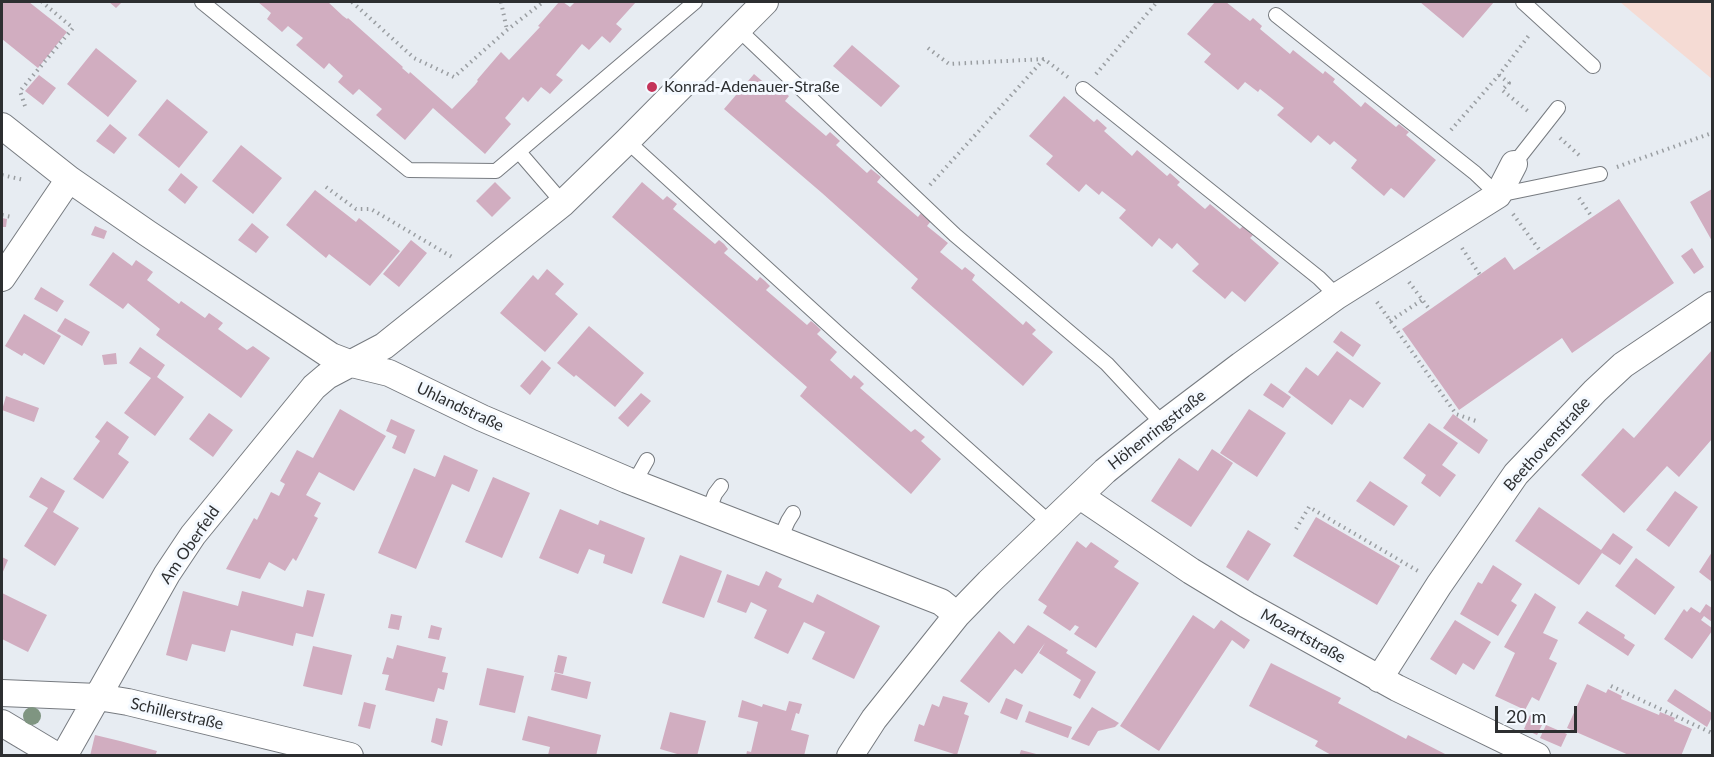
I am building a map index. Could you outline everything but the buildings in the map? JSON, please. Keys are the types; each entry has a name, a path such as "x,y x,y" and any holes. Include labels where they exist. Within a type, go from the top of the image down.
{"street":[{"path":"352,364 384,346 563,203 765,2"},
{"name":"Uhlandstraße","path":"2,126 62,189 325,352 352,364 389,373 482,418 634,483 941,602 957,615"},
{"path":"1504,202 1514,164"},
{"path":"2,278 62,189"},
{"name":"Höhenringstraße","path":"850,756 874,719 957,615 1105,471 1163,424 1337,296 1504,202"},
{"name":"Beethovenstraße","path":"1379,679 1439,585 1516,474 1623,365 1713,305"},
{"name":"Am Oberfeld","path":"64,756 161,584 193,536 314,387 327,376 352,364"},
{"name":"Mozartstraße","path":"1080,496 1191,571 1379,679 1538,756"},
{"name":"Schillerstraße","path":"2,693 98,697 128,702 350,756"},
{"path":"2,723 57,756"}],"lane":[{"path":"202,2 409,170 496,171 695,2"},
{"path":"1523,2 1593,66"},
{"path":"1276,15 1475,173 1504,202 1600,174"},
{"path":"737,28 955,235 1107,364 1163,424"},
{"path":"1083,89 1310,270 1337,296"},
{"path":"1514,164 1558,108"},
{"path":"627,141 1050,523"},
{"path":"519,152 563,203"},
{"path":"634,483 646,460"},
{"path":"708,512 721,486"},
{"path":"780,539 794,513"}],"path":[{"path":"25,106 20,91 73,28 42,2"},
{"path":"352,2 414,58 454,77 543,2"},
{"path":"501,2 507,30"},
{"path":"928,48 949,64 1044,59 1083,89 1157,2"},
{"path":"1439,144 1542,19"},
{"path":"917,199 1044,59"},
{"path":"1600,174 1713,133"},
{"path":"2,176 62,189"},
{"path":"326,187 356,209 371,209 425,240 460,262 471,276"},
{"path":"1577,195 1592,217"},
{"path":"1504,202 1541,252"},
{"path":"1462,247 1480,275"},
{"path":"1402,274 1430,310"},
{"path":"1371,294 1456,414 1476,421"},
{"path":"1390,321 1422,300"},
{"path":"1296,529 1309,507 1439,585"},
{"path":"1611,686 1713,734"}],"shaded area":[{"path":"1620,2 1712,2 1712,79"}],"place":[{"name":"Konrad-Adenauer-Straße","path":"652,87"}]}
